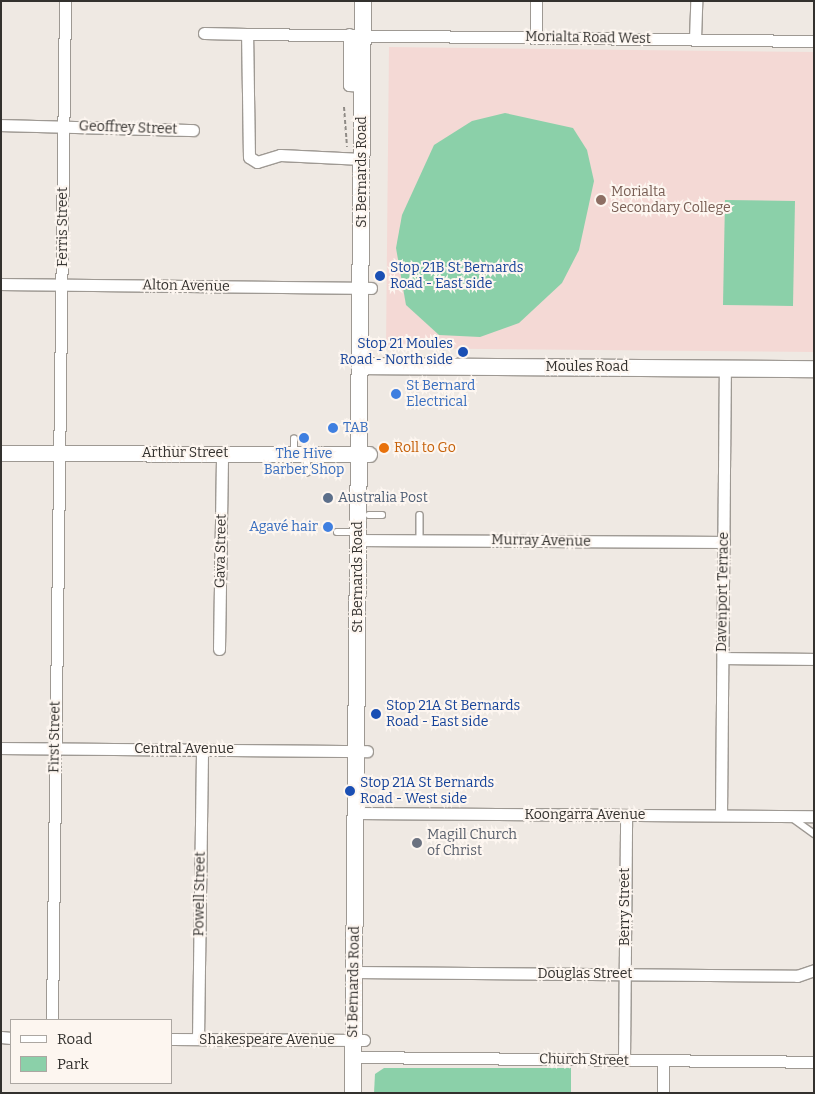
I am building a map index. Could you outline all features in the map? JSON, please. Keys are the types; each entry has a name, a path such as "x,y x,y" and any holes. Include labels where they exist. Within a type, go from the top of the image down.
{"main road":[{"name":"St Bernards Road","path":"363,1 361,34 366,366 362,538 362,751 358,1040 364,1093"},
{"name":"St Bernards Road","path":"366,288 356,156 363,86 361,34 373,1"},
{"name":"Moules Road","path":"366,366 814,369"},
{"name":"St Bernards Road","path":"362,538 375,515 364,454"},
{"name":"St Bernards Road","path":"354,1093 359,1057"}],"street":[{"name":"Ferris Street","path":"60,453 64,285 63,126 65,1"},
{"path":"536,1 536,37"},
{"path":"696,1 696,39"},
{"name":"Morialta Road West","path":"204,33 814,41"},
{"path":"247,34 249,157 257,162 280,155 356,156"},
{"name":"Geoffrey Street","path":"1,125 193,130"},
{"name":"Alton Avenue","path":"1,284 366,288"},
{"name":"Davenport Terrace","path":"721,815 725,368"},
{"name":"Arthur Street","path":"1,453 222,454 298,449 364,454"},
{"name":"First Street","path":"52,1019 60,453"},
{"name":"Gava Street","path":"219,649 222,454"},
{"name":"Murray Avenue","path":"362,538 724,542"},
{"path":"723,658 814,659"},
{"name":"Central Avenue","path":"1,748 362,751"},
{"name":"Powell Street","path":"198,1039 202,749"},
{"name":"Koongarra Avenue","path":"361,814 814,816"},
{"name":"Berry Street","path":"624,1060 626,815"},
{"name":"Douglas Street","path":"359,972 797,976 814,970"},
{"name":"Shakespeare Avenue","path":"172,1039 358,1040"},
{"name":"Church Street","path":"359,1057 814,1062"},
{"path":"663,1093 664,1061"}],"lane":[{"path":"298,449 307,473"},
{"path":"420,515 420,540"},
{"path":"338,532 362,538"},
{"path":"789,816 814,834"}],"path":[{"path":"344,108 343,135 356,156"}],"shaded area":[{"name":"Morialta Secondary College","path":"389,47 814,52 814,352 386,348"}],"green space":[{"path":"505,113 573,128 587,150 594,181 579,250 562,283 519,323 480,337 439,335 406,305 396,248 402,215 434,145 472,121"},
{"path":"725,200 795,201 793,306 723,305"},
{"path":"384,1068 571,1068 571,1093 374,1093 375,1074"}],"place":[{"name":"Morialta Secondary College","path":"601,200"},
{"name":"Stop 21B St Bernards Road - East side","path":"380,276"},
{"name":"Stop 21 Moules Road - North side","path":"463,352"},
{"name":"St Bernard Electrical","path":"396,394"},
{"name":"TAB","path":"333,428"},
{"name":"The Hive Barber Shop","path":"304,438"},
{"name":"Roll to Go","path":"384,448"},
{"name":"Australia Post","path":"328,498"},
{"name":"Agavé hair","path":"328,527"},
{"name":"Stop 21A St Bernards Road - East side","path":"376,714"},
{"name":"Stop 21A St Bernards Road - West side","path":"350,791"},
{"name":"Magill Church of Christ","path":"417,843"}]}
